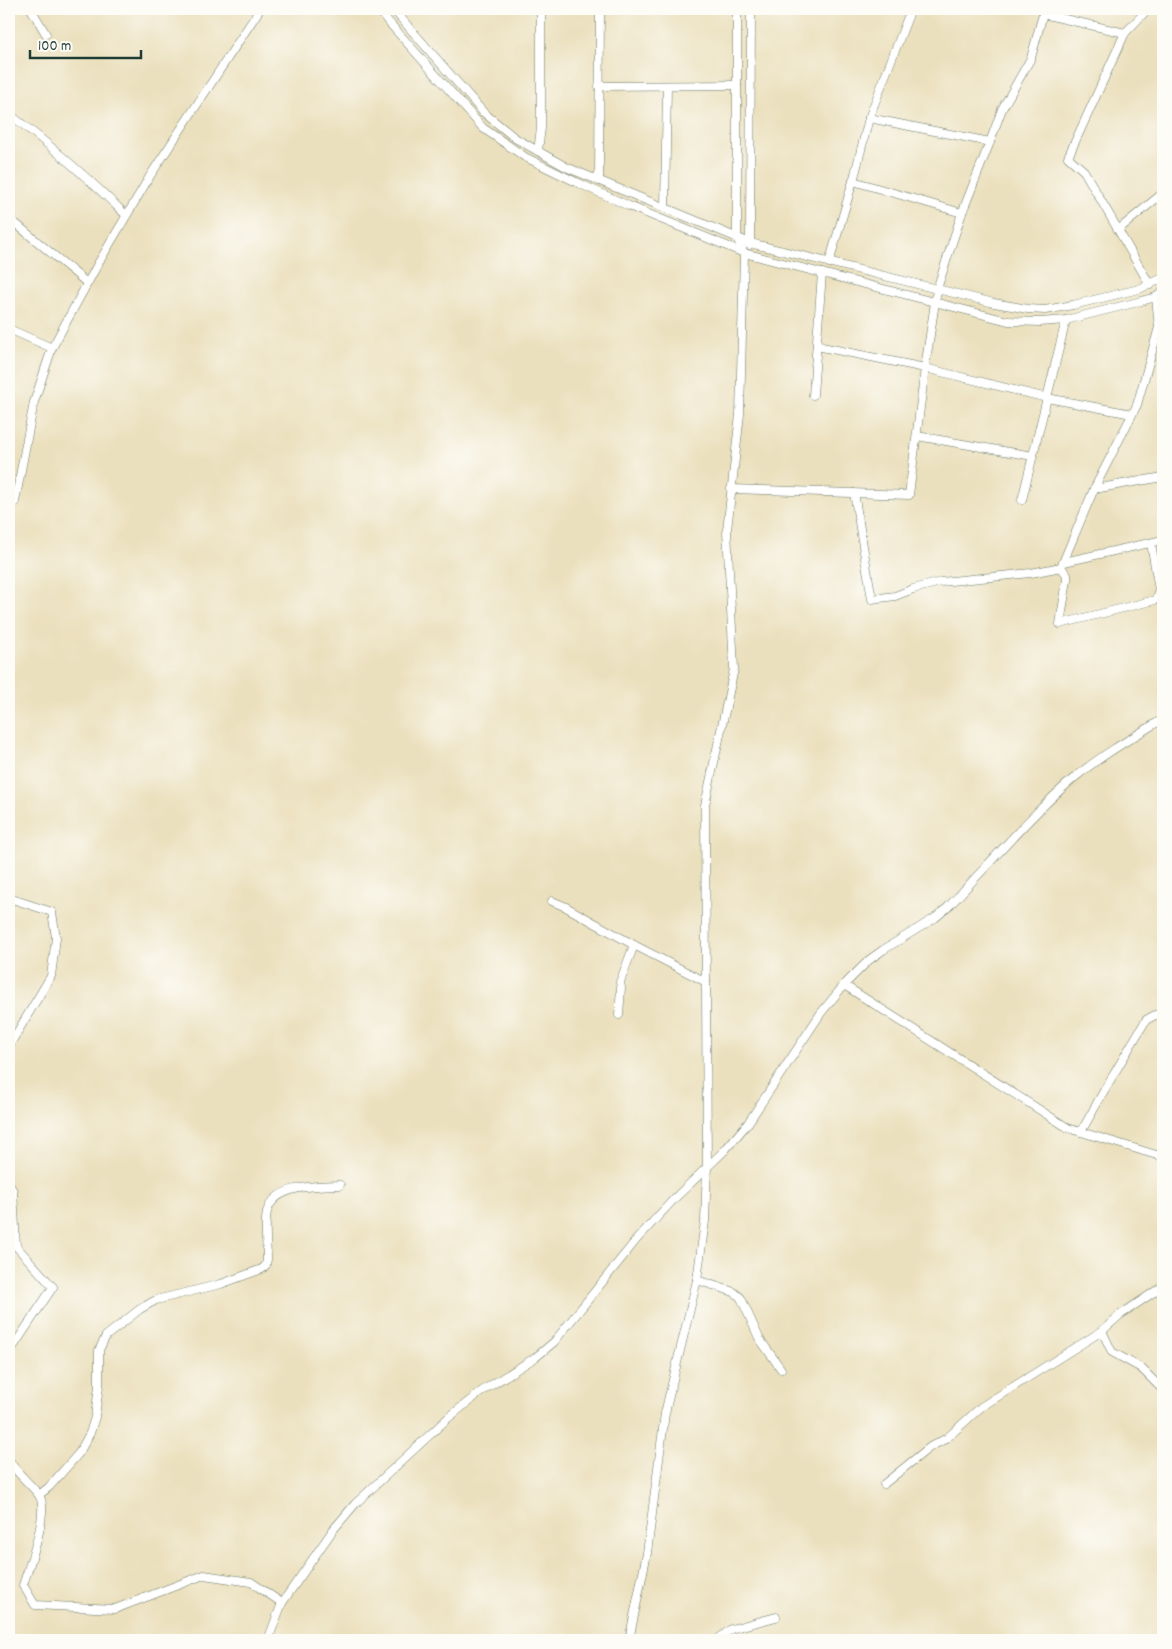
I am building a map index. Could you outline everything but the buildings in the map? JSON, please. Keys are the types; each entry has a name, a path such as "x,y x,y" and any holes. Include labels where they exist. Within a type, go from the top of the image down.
{"street":[{"path":"31,9 46,34"},
{"path":"15,502 34,402 52,348 126,215 260,9"},
{"path":"377,9 482,128 525,157 629,206 744,253 1008,321 1040,322 1066,320 1160,294 1159,327 1137,405 1094,489 1063,564 1067,580 1060,624 1155,600 1159,595 1159,590 1152,543"},
{"path":"393,9 483,112 515,138 566,167 750,243 994,303 1028,309 1045,310 1074,305 1139,289 1163,278"},
{"path":"538,151 541,128 541,9"},
{"path":"599,180 600,9"},
{"path":"629,1640 648,1554 664,1413 697,1280 705,1221 707,1167 705,805 734,669 727,530 740,414 744,253 737,238 737,9"},
{"path":"744,253 750,243 751,9"},
{"path":"829,263 869,118 912,9"},
{"path":"1148,9 1125,33 1068,157 1084,171 1150,285"},
{"path":"731,489 910,494 925,368 937,289 962,213 1002,109 1031,58 1043,14 1125,33"},
{"path":"599,86 737,85"},
{"path":"664,208 667,86"},
{"path":"9,114 34,132 80,171 126,215"},
{"path":"869,118 990,142"},
{"path":"853,181 962,213"},
{"path":"1118,230 1163,193"},
{"path":"9,218 87,283"},
{"path":"813,395 822,273"},
{"path":"1022,500 1066,320"},
{"path":"9,330 52,348"},
{"path":"817,346 925,368 1047,398 1132,414"},
{"path":"917,436 1033,456"},
{"path":"1094,489 1163,477"},
{"path":"854,493 872,599 895,596 941,582 1031,573 1163,540"},
{"path":"268,1640 282,1603 332,1530 355,1504 448,1418 482,1391 536,1357 554,1342 637,1239 674,1199 725,1150 748,1123 821,1013 844,985 883,950 928,922 946,908 1049,801 1074,778 1101,757 1163,719"},
{"path":"9,898 52,912 56,938 51,976 9,1046"},
{"path":"552,901 706,982"},
{"path":"619,1015 622,988 620,982 634,945"},
{"path":"844,985 1068,1128 1163,1157"},
{"path":"1082,1132 1146,1020 1155,1015 1163,1015"},
{"path":"9,1184 13,1191 16,1246 53,1287 9,1353"},
{"path":"38,1495 49,1487 79,1453 90,1433 95,1417 99,1386 99,1350 106,1336 140,1309 156,1300 221,1284 262,1269 266,1265 267,1259 266,1221 271,1203 291,1190 340,1185"},
{"path":"697,1280 734,1292 741,1298 759,1338 781,1369"},
{"path":"884,1484 930,1447 947,1438 981,1407 1102,1331 1120,1315 1163,1286"},
{"path":"1102,1331 1112,1352 1142,1368 1163,1390"},
{"path":"9,1460 42,1502 42,1517 23,1585 35,1605 115,1609 204,1575 250,1582 282,1603"},
{"path":"718,1640 731,1629 776,1617"}]}
